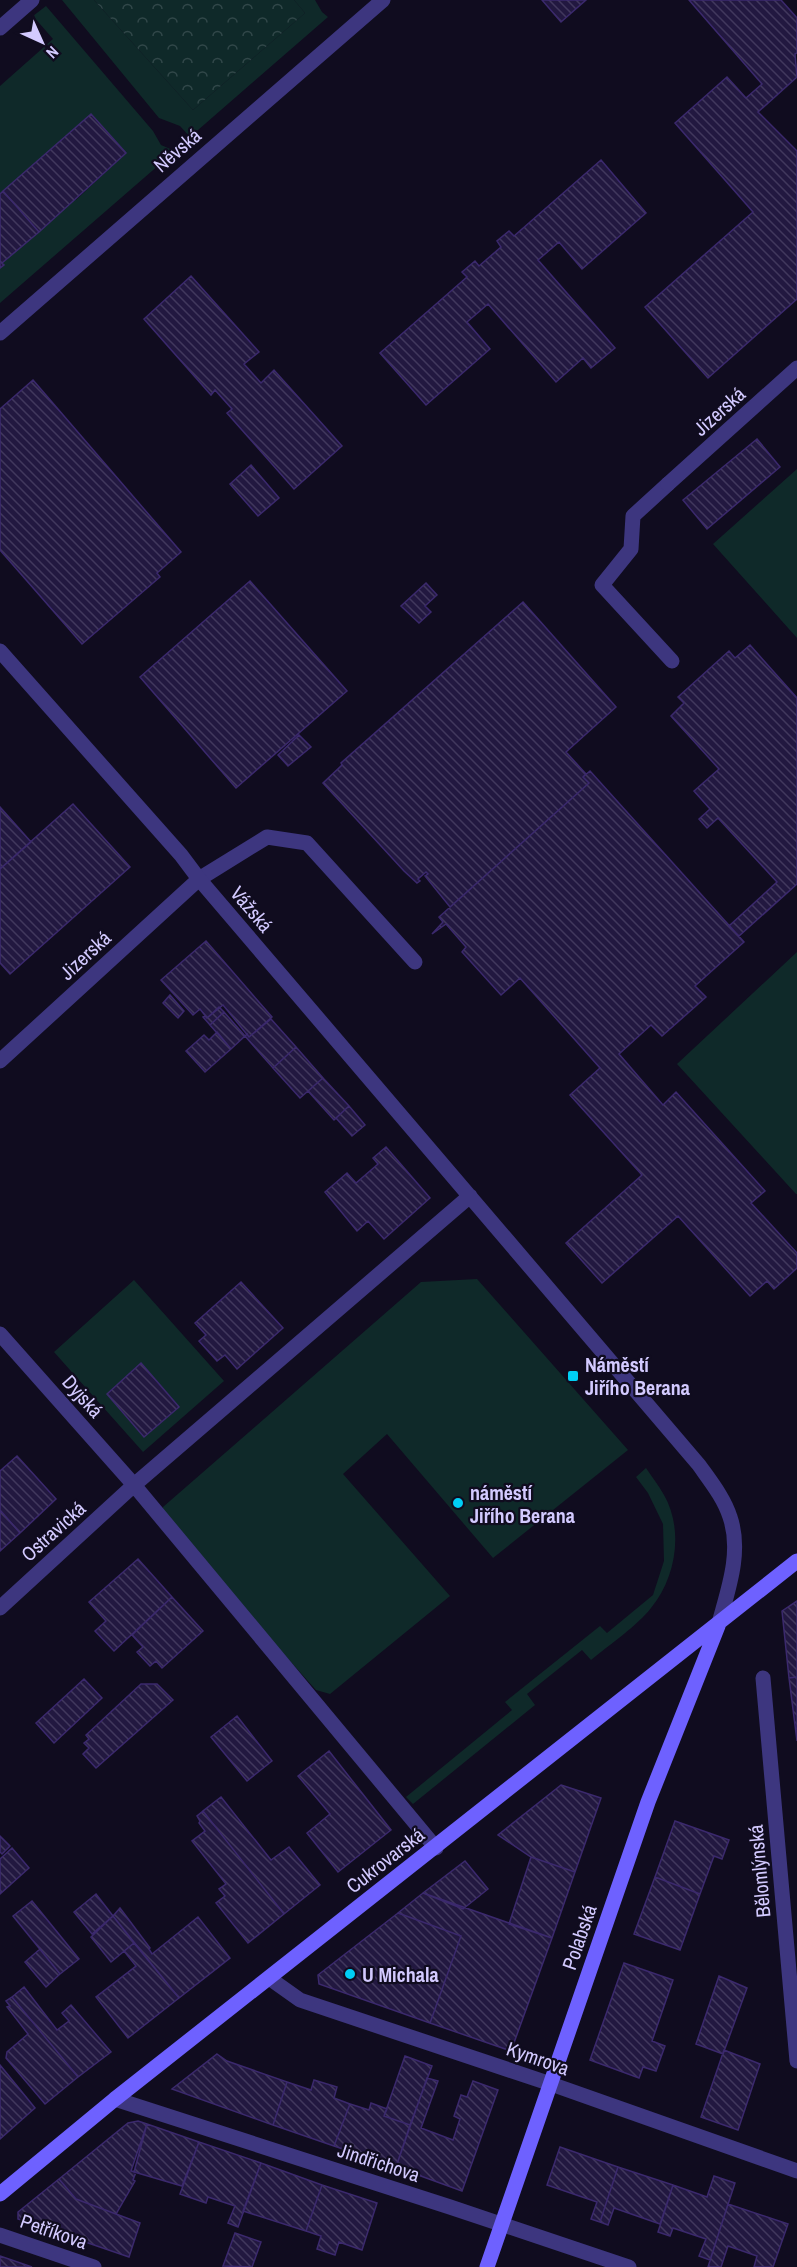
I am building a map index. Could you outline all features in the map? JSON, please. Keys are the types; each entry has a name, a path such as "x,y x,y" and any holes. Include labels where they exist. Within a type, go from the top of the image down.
{"street":[{"path":"0,28 32,0"},
{"name":"Něvská","path":"0,333 382,0"},
{"name":"Jizerská","path":"672,661 602,585 631,549 633,516 797,368"},
{"name":"Vážská","path":"0,651 181,855 470,1196"},
{"name":"Jizerská","path":"0,1061 199,879 267,837 307,843 415,962"},
{"path":"436,1848 134,1485 470,1196 691,1456 718,1492 731,1518 735,1546 732,1577 719,1623"},
{"name":"Dyjská","path":"0,1334 134,1485"},
{"name":"Ostravická","path":"0,1608 134,1485"},
{"name":"Cukrovarská","path":"0,2194 115,2099 797,1561"},
{"name":"Polabská","path":"487,2267 648,1802 719,1623"},
{"name":"Bělomlýnská","path":"763,1678 797,2061"},
{"name":"Kymrova","path":"269,1978 300,2000 551,2084 797,2171"},
{"name":"Jindřichova","path":"115,2099 630,2267"},
{"name":"Petříkova","path":"0,2235 94,2267"}],"green space":[{"path":"62,0 94,0 193,110 305,13 294,0 315,0 328,17 190,137 180,126 159,118"},
{"path":"94,0 294,0 305,13 193,110"},
{"path":"46,6 153,131 161,145 175,151 0,303 2,263 76,200 126,153 91,114 0,194 0,86 53,39 33,16"},
{"path":"797,469 797,638 713,544"},
{"path":"797,952 797,1194 796,1194 677,1064"},
{"path":"477,1279 628,1450 493,1558 387,1434 343,1474 450,1596 330,1694 316,1690 161,1517 163,1507 421,1282"},
{"path":"134,1280 224,1381 143,1452 54,1352","holes":["141,1364 179,1407 144,1437 107,1394"]},
{"path":"646,1468 664,1495 674,1523 674,1553 660,1596 638,1622 591,1660 582,1650 527,1694 535,1705 413,1804 406,1797 512,1710 505,1702 600,1626 607,1633 653,1595 664,1561 663,1524 648,1493 636,1477"}],"building":[{"path":"542,0 586,0 561,22"},
{"path":"689,0 781,0 797,18 797,53 795,54 797,77 758,112 797,151 797,299 708,378 645,307 753,212 675,123 727,77 746,98 762,84"},
{"path":"91,114 126,153 39,232 3,191"},
{"path":"601,160 646,213 582,269 559,242 538,260 615,348 591,368 583,358 556,382 488,304 467,322 490,349 426,405 380,353 467,277 462,272 475,261 479,266 501,247 497,241 509,231 514,236"},
{"path":"3,191 39,232 2,263 4,265 0,268 0,194"},
{"path":"191,276 259,352 244,364 261,383 274,370 342,446 294,489 227,413 232,409 215,390 211,395 144,319"},
{"path":"33,380 181,552 157,573 160,577 82,644 0,550 0,409"},
{"path":"757,439 780,467 707,529 683,500"},
{"path":"251,465 279,498 258,516 230,484"},
{"path":"250,581 347,691 236,788 140,677"},
{"path":"426,583 437,595 425,606 431,612 419,623 401,606"},
{"path":"523,602 616,707 566,752 586,774 583,777 589,783 450,907 425,876 428,874 426,872 417,883 323,783 342,765 341,763"},
{"path":"750,645 797,698 797,884 739,936 729,926 777,882 718,818 707,828 699,819 710,809 694,791 719,769 671,716 684,703 678,697 729,651 735,658"},
{"path":"299,735 311,747 288,766 278,755"},
{"path":"590,771 744,942 695,986 706,997 662,1036 651,1025 619,1054 663,1105 676,1092 765,1191 751,1203 797,1253 797,1268 774,1289 767,1281 750,1296 678,1216 602,1283 566,1243 642,1175 570,1095 600,1068 520,978 501,995 462,952 466,947 446,924 432,934 443,922 439,917 589,783 583,777"},
{"path":"73,804 130,867 10,974 0,963 0,869"},
{"path":"0,807 31,842 0,869"},
{"path":"206,941 272,1017 249,1037 223,1005 207,1018 200,1009 193,1015 161,980"},
{"path":"170,995 184,1011 178,1018 163,1003"},
{"path":"219,1007 224,1012 210,1025 203,1017 207,1018"},
{"path":"224,1012 245,1036 231,1049 210,1025"},
{"path":"271,1019 296,1047 273,1068 245,1036 247,1034 249,1037"},
{"path":"217,1032 231,1049 205,1072 186,1051 204,1035 209,1040"},
{"path":"296,1047 323,1078 300,1098 273,1068"},
{"path":"323,1078 349,1106 334,1120 308,1091"},
{"path":"349,1106 365,1125 352,1136 336,1118"},
{"path":"386,1147 430,1198 384,1239 368,1221 357,1231 325,1192 347,1173 356,1183 378,1164 373,1158"},
{"path":"241,1282 283,1328 237,1369 225,1355 217,1361 199,1341 206,1335 195,1323"},
{"path":"141,1363 179,1407 144,1437 107,1394"},
{"path":"17,1456 56,1499 20,1533 0,1510 0,1471"},
{"path":"0,1510 20,1533 0,1551"},
{"path":"138,1559 172,1597 114,1651 95,1631 106,1621 89,1602"},
{"path":"172,1597 203,1631 162,1668 156,1661 150,1666 137,1652 143,1647 132,1635"},
{"path":"797,1601 797,1677 789,1678 782,1611"},
{"path":"797,1677 797,1741 789,1678"},
{"path":"84,1679 102,1698 54,1743 36,1723"},
{"path":"141,1684 157,1684 173,1700 96,1768 83,1754 89,1748 84,1743 89,1739 86,1735"},
{"path":"237,1716 272,1761 247,1781 211,1737"},
{"path":"329,1751 391,1830 338,1872 307,1833 330,1814 298,1776"},
{"path":"561,1785 601,1798 575,1872 531,1857 498,1835"},
{"path":"221,1797 271,1860 289,1847 320,1885 284,1914 203,1811"},
{"path":"203,1811 284,1914 248,1943 216,1903 225,1896 219,1889 226,1884 192,1841 205,1831 197,1816"},
{"path":"675,1821 729,1840 722,1859 714,1856 700,1894 655,1877"},
{"path":"0,1836 10,1846 2,1854 0,1852"},
{"path":"12,1848 29,1868 0,1894 0,1859"},
{"path":"531,1857 575,1872 552,1938 509,1924"},
{"path":"465,1861 488,1889 463,1909 423,1893"},
{"path":"655,1877 700,1894 680,1950 634,1934"},
{"path":"423,1893 552,1938 511,2051 430,2023 461,1936 398,1913"},
{"path":"96,1894 113,1916 92,1934 74,1912"},
{"path":"32,1901 79,1959 60,1974 13,1916"},
{"path":"120,1908 152,1954 198,1917 230,1958 179,1998 113,1916"},
{"path":"398,1913 461,1936 430,2023 319,1984 318,1975"},
{"path":"113,1916 134,1943 111,1962 91,1937"},
{"path":"134,1943 179,1998 128,2038 96,1997 136,1966 124,1951"},
{"path":"40,1949 60,1974 46,1987 25,1962"},
{"path":"624,1963 673,1980 652,2041 665,2046 656,2071 643,2067 639,2078 590,2060"},
{"path":"719,1976 747,1988 723,2054 696,2044"},
{"path":"24,1987 57,2030 69,2021 62,2013 71,2005 111,2052 78,2077 12,1997"},
{"path":"12,1997 78,2077 45,2104 6,2058 7,2052 28,2034 7,2007 10,2006 6,2001"},
{"path":"724,2050 760,2064 738,2130 701,2117"},
{"path":"217,2054 227,2061 287,2082 273,2125 172,2089"},
{"path":"405,2056 432,2066 410,2125 384,2116"},
{"path":"0,2065 35,2108 0,2139"},
{"path":"427,2078 438,2081 421,2128 453,2140 460,2119 454,2116 461,2095 467,2097 473,2081 498,2090 462,2191 396,2167"},
{"path":"314,2080 337,2087 334,2098 350,2104 334,2146 273,2125 287,2082 311,2090"},
{"path":"371,2103 387,2109 384,2116 410,2125 396,2167 334,2146 350,2104 369,2110"},
{"path":"138,2121 147,2124 131,2171 136,2172 133,2180 135,2181 116,2214 76,2199 59,2179 128,2123"},
{"path":"147,2124 199,2142 182,2186 134,2172"},
{"path":"199,2142 261,2163 238,2227 228,2223 235,2206 208,2197 206,2203 180,2194"},
{"path":"560,2147 618,2167 600,2222 591,2219 597,2202 547,2185"},
{"path":"261,2163 322,2185 306,2231 243,2211"},
{"path":"618,2167 673,2185 660,2224 614,2208 608,2225 600,2222"},
{"path":"714,2176 735,2183 710,2260 699,2256 706,2239 673,2228 670,2236 658,2232 673,2185 707,2197"},
{"path":"59,2179 76,2199 140,2223 129,2257 18,2219 18,2212"},
{"path":"322,2185 377,2203 362,2250 339,2242 335,2255 317,2249 321,2236 306,2231"},
{"path":"728,2204 788,2224 773,2267 754,2267 757,2256 728,2246 721,2267 708,2267"},
{"path":"235,2233 261,2242 252,2267 223,2266"},
{"path":"0,2256 32,2267 0,2267"}],"place":[{"name":"Náměstí Jiřího Berana","path":"573,1376"},
{"name":"náměstí Jiřího Berana","path":"458,1503"},
{"name":"U Michala","path":"350,1974"}]}
